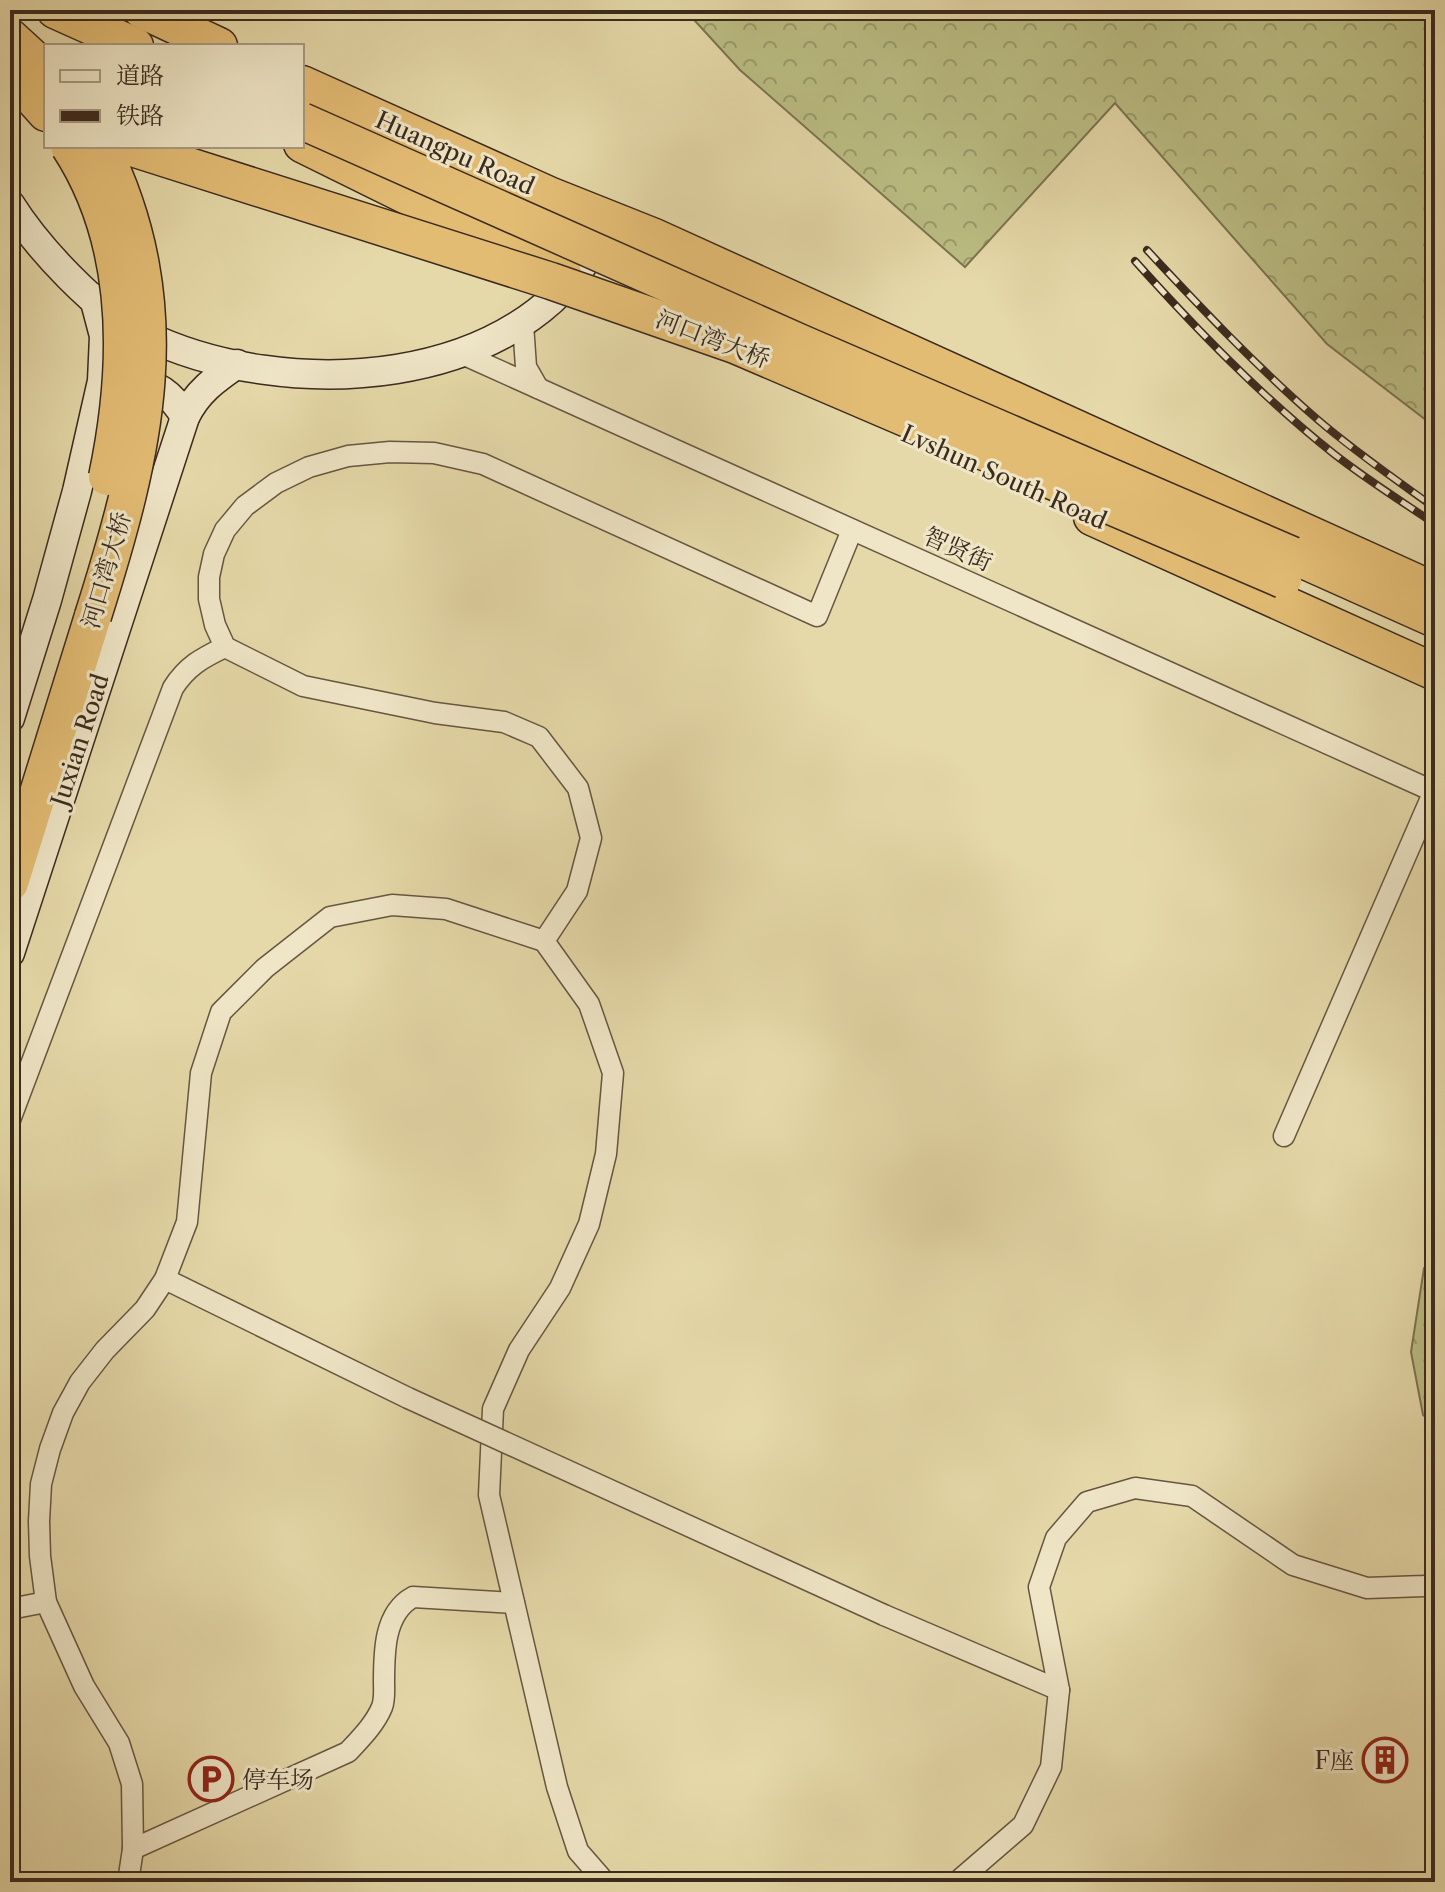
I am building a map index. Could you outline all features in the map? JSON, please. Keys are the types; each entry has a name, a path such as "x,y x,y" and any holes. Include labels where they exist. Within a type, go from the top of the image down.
{"highway":[{"path":"31,10 100,44"},
{"path":"55,10 131,44"},
{"path":"142,10 215,44"},
{"path":"10,37 44,68"},
{"path":"10,73 44,114"},
{"name":"Huangpu Road","path":"304,85 609,219"},
{"path":"10,106 44,115"},
{"name":"河口湾大桥","path":"304,122 830,356 1287,568"},
{"path":"304,145 575,278"},
{"name":"河口湾大桥","path":"15,866 82,612 96,524 113,450 122,370 120,291 104,223 70,148"},
{"name":"河口湾大桥","path":"10,801 82,612 120,526 144,412 148,309 137,240 127,206 102,148"},
{"name":"河口湾大桥","path":"132,148 551,281 735,345 1287,568"},
{"path":"609,219 1435,591"},
{"name":"Lvshun South Road","path":"575,278 903,431 1435,672"},
{"path":"1287,568 1435,619"},
{"path":"1287,568 1435,647"}],"main road":[{"path":"10,204 54,260 116,318 142,334 188,352 237,364 327,375 418,365 460,353 523,324 550,304 575,278 609,219"},
{"path":"10,718 73,505 102,381 104,336 94,298"},
{"name":"Juxian Road","path":"10,953 185,417 194,400 209,383 237,364"},
{"path":"102,381 143,381 162,389 175,401 185,417"}],"street":[{"path":"523,324 526,367 538,388"},
{"name":"智贤街","path":"460,353 1434,792"},
{"path":"544,941 577,891 591,838 578,788 539,737 504,722 435,713 303,686 225,647 215,625 209,599 209,577 214,554 225,530 245,506 276,483 309,467 348,456 390,452 434,453 483,464 817,616 852,530"},
{"path":"10,1120 173,688 182,673 195,661 225,647"},
{"path":"1284,1136 1434,792"},
{"path":"128,1882 133,1849 132,1784 119,1743 84,1686 46,1602 39,1521 41,1484 50,1449 63,1413 80,1382 105,1350 145,1309 165,1279 187,1222 201,1073 221,1012 265,968 330,917 392,905 446,909 544,941 589,1004 613,1073 606,1154 589,1224 560,1288 519,1350 493,1409 489,1495 566,1813 578,1851 605,1882"},
{"path":"165,1279 408,1398 884,1615 1059,1690"},
{"path":"957,1882 1023,1825 1051,1767 1059,1690 1039,1587 1056,1538 1087,1502 1135,1488 1192,1496 1293,1565 1367,1588 1435,1584"},
{"path":"133,1849 348,1752 368,1731 383,1704 384,1659 391,1623 399,1605 413,1597 514,1603"},
{"path":"10,1609 46,1602"}],"green space":[{"path":"685,10 1435,10 1435,427 1327,344 1115,103 965,267 740,70"},
{"path":"1435,1265 1435,1425 1423,1415 1411,1352 1424,1268"}],"railway":[{"path":"1147,250 1230,337 1317,419 1435,508"},
{"path":"1135,261 1255,386 1307,432 1371,481 1435,524"}],"place":[{"name":"F座","path":"1385,1760"},
{"name":"停车场","path":"211,1779"}]}
